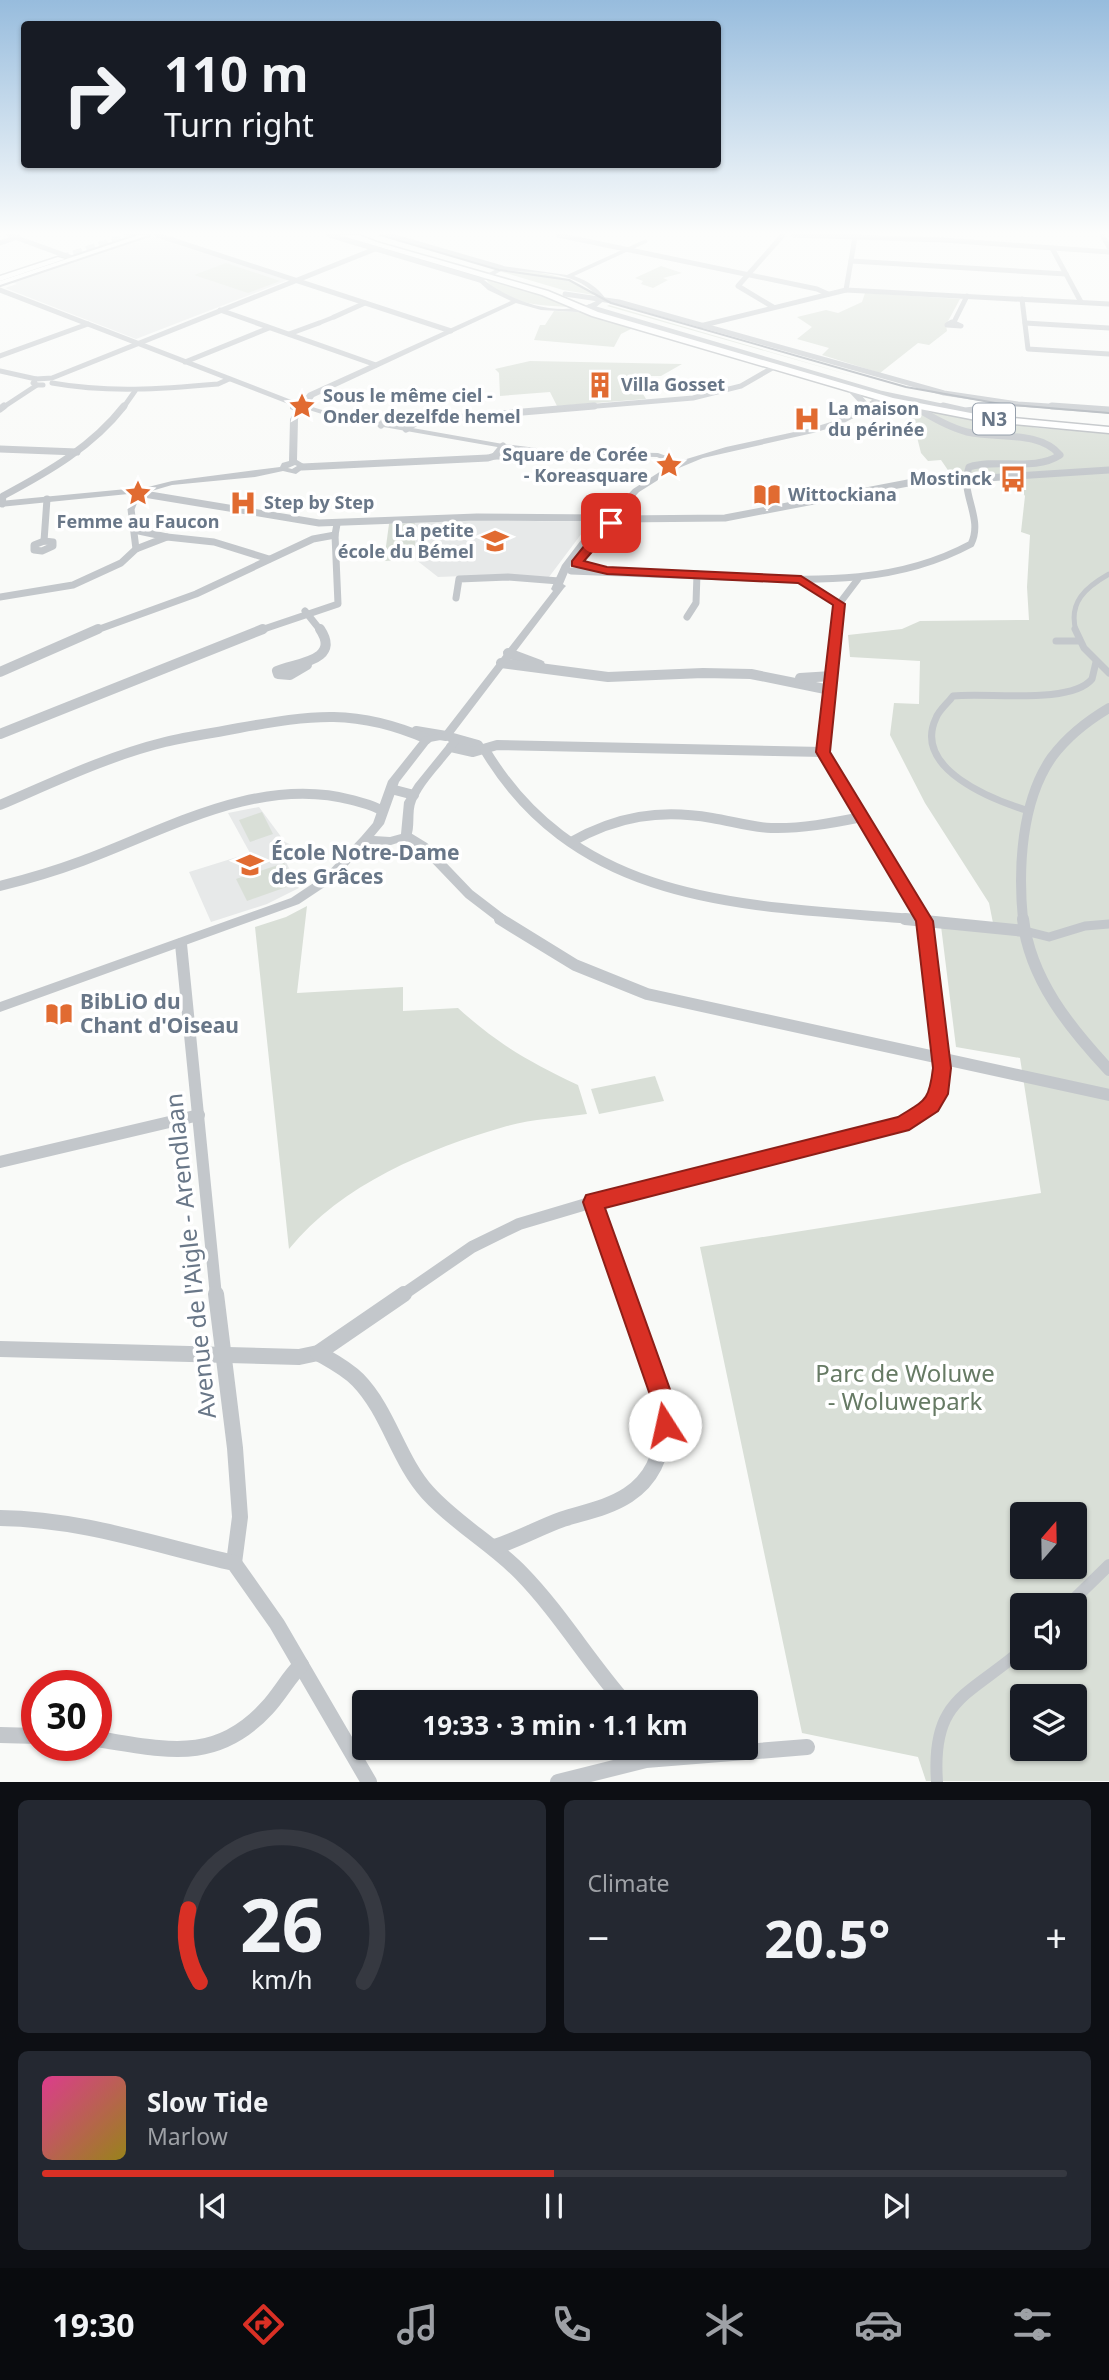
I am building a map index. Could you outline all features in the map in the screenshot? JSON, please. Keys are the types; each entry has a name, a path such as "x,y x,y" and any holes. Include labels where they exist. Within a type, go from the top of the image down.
{"main road":[{"name":"N3","path":"631,318 774,367 851,389 984,409 1109,420"},
{"name":"N3","path":"635,318 907,404 1017,422 1109,430"}],"street":[{"path":"73,318 297,407 308,405 338,417 503,446 561,453 658,455 679,464"},
{"path":"0,370 37,382 52,380 199,318"},
{"path":"242,318 376,365"},
{"path":"289,334 331,318"},
{"path":"412,318 451,331"},
{"path":"308,405 311,396 478,318"},
{"path":"636,318 880,394"},
{"path":"659,318 699,326 894,381 1000,401 1109,411"},
{"path":"699,326 721,318"},
{"path":"954,322 956,318"},
{"path":"1024,318 1028,349 1109,354"},
{"path":"1025,323 1109,328"},
{"path":"0,356 88,324"},
{"path":"185,362 269,328"},
{"path":"381,425 385,421 418,421 693,398 741,386 774,367"},
{"path":"809,377 832,379"},
{"path":"52,380 81,389 135,391 218,384 229,379"},
{"path":"365,840 391,841 406,835 410,825 408,807 414,795 500,663 607,520 639,488 679,464 802,433 864,407 894,381"},
{"path":"0,409 37,382"},
{"path":"851,389 864,407"},
{"path":"135,391 116,418 78,452 3,496 1,504 109,493 142,494 337,524 477,517 607,520 725,518 908,483 1109,470"},
{"path":"571,567 801,580 858,579 945,558 971,544 976,527 964,480 967,469 976,464 1050,461 1057,458 1059,453 1052,445 1041,441 963,431 907,404 864,407"},
{"path":"293,462 294,419 297,407"},
{"path":"406,429 418,421"},
{"path":"495,456 503,446"},
{"path":"0,449 78,452"},
{"path":"136,549 131,509 142,494 283,469 293,471 302,467 335,468 495,456 557,457 561,453"},
{"path":"283,469 285,465 293,462 302,467"},
{"path":"44,541 47,499"},
{"path":"0,728 231,634 338,604 335,535 337,524"},
{"path":"134,530 214,542 251,556 269,559"},
{"path":"0,672 80,636 184,599 313,538 335,535"},
{"path":"0,597 73,585 121,563 136,549 167,537"},
{"path":"251,556 248,565 252,567"},
{"path":"687,617 694,612 696,604 696,574"},
{"path":"1109,574 1095,580 1078,595 1072,610 1072,624 1079,641 1109,673"},
{"path":"456,598 459,579 508,577 558,585"},
{"path":"0,1349 299,1357 318,1353 472,1247 519,1224 593,1202 902,1124 931,1106 939,1094 942,1058 925,921 823,752 839,604 858,579"},
{"path":"801,580 839,604"},
{"path":"305,612 323,633 326,644 318,658 307,665"},
{"path":"0,734 305,612"},
{"path":"1056,641 1079,641"},
{"path":"508,653 556,671"},
{"path":"1030,811 978,793 953,775 933,748 930,732 935,716 953,696 1010,693 1047,695 1087,686 1092,680 1096,662"},
{"path":"500,663 588,676 625,678 729,673 794,679 832,677"},
{"path":"794,679 830,690"},
{"path":"1109,708 1075,732 1046,766 1030,811 1022,863 1027,947 1045,987 1067,1020 1109,1070"},
{"path":"0,805 93,766 164,742 295,718 331,716 367,719 450,740 473,752 497,746 823,752"},
{"path":"409,731 426,739 450,740"},
{"path":"0,1007 295,901 328,878 365,840 377,824 391,789 426,739"},
{"path":"483,750 525,806 571,842 631,874 720,901 776,909 1025,931 1049,937 1085,926 1109,924"},
{"path":"391,789 414,795"},
{"path":"0,886 64,868 182,819 250,801 290,795 330,796 382,811"},
{"path":"571,842 598,825 650,813 683,814 749,826 781,828 862,817"},
{"path":"406,835 424,847 468,892 541,948 585,971 647,994 1109,1095"},
{"name":"Avenue de l'Aigle - Arendlaan","path":"181,944 240,1517 234,1563"},
{"path":"0,1162 199,1115"},
{"path":"494,1547 510,1543 558,1521 614,1503 636,1490 650,1474 660,1453 665,1425 661,1395 593,1202"},
{"path":"318,1353 350,1371 366,1388 381,1410 406,1462 427,1492 456,1519 494,1547 538,1591 614,1690"},
{"path":"0,1518 29,1518 81,1525 151,1540 194,1555 234,1563 277,1624 369,1782"},
{"path":"1080,1593 1109,1565"},
{"path":"937,1782 938,1736 949,1709 964,1693 1010,1659"},
{"path":"112,1741 194,1752 219,1746 238,1736 267,1709 283,1683 301,1665"},
{"path":"0,1735 21,1736"},
{"path":"758,1749 807,1747"},
{"path":"558,1782 626,1760"}],"shaded area":[{"path":"82,318 190,318 136,339"},
{"name":"La petite école du Bémel","path":"476,520 582,522 588,525 549,577 438,577 415,559 415,523"},
{"name":"École Notre-Dame des Grâces","path":"259,807 285,842 296,847 284,858 299,888 267,904 211,922 189,872 250,853 228,813"}],"green space":[{"path":"549,318 600,318 633,328 621,334 614,347 534,340 540,325 545,325"},
{"path":"650,318 654,318 874,382"},
{"path":"799,318 950,318 946,325 947,331 929,345 918,343 880,373 822,355 829,348 797,339 812,327"},
{"path":"530,361 682,364 661,376 640,376 634,379 646,399 557,406 550,392 500,396 499,373 495,369"},
{"name":"Parc de Woluwe - Woluwepark","path":"910,409 1039,428 1109,433 1109,1781 926,1781 918,1757 802,1733 700,1247 1041,1193 1020,1058 956,1047 941,926 995,933 989,903 925,803 890,735 894,703 919,704 920,661 850,657 848,635 902,629 920,621 1029,620 1027,587 1030,535 1021,532 1025,496 1011,475 954,479 941,460 928,461 921,453"},
{"path":"415,523 415,559 384,561 389,524"},
{"path":"262,812 273,834 250,842 239,820"},
{"path":"284,863 295,884 247,901 236,879"},
{"path":"307,906 297,993 403,987 403,1011 458,1008 515,1051 578,1085 587,1114 507,1126 417,1158 360,1188 334,1206 310,1226 289,1249 255,927 286,917"},
{"path":"655,1076 664,1101 599,1114 591,1089"}],"tram line":[{"path":"664,318 906,387 1001,404 1109,413"}],"place":[{"name":"Villa Gosset","path":"600,385"},
{"name":"Sous le même ciel - Onder dezelfde hemel","path":"302,406"},
{"name":"La maison du périnée","path":"807,419"},
{"name":"Square de Corée - Koreasquare","path":"669,465"},
{"name":"Mostinck","path":"1013,479"},
{"name":"Femme au Faucon","path":"138,493"},
{"name":"Wittockiana","path":"767,495"},
{"name":"Step by Step","path":"243,503"},
{"name":"La petite école du Bémel","path":"495,541"},
{"name":"École Notre-Dame des Grâces","path":"250,865"},
{"name":"BibLiO du Chant d'Oiseau","path":"59,1014"}],"route":[{"path":"611,523 608,522 577,563 607,570 801,580 839,604 823,752 925,921 941,1046 942,1080 939,1094 931,1106 902,1124 593,1202 661,1395 665,1425"}]}
